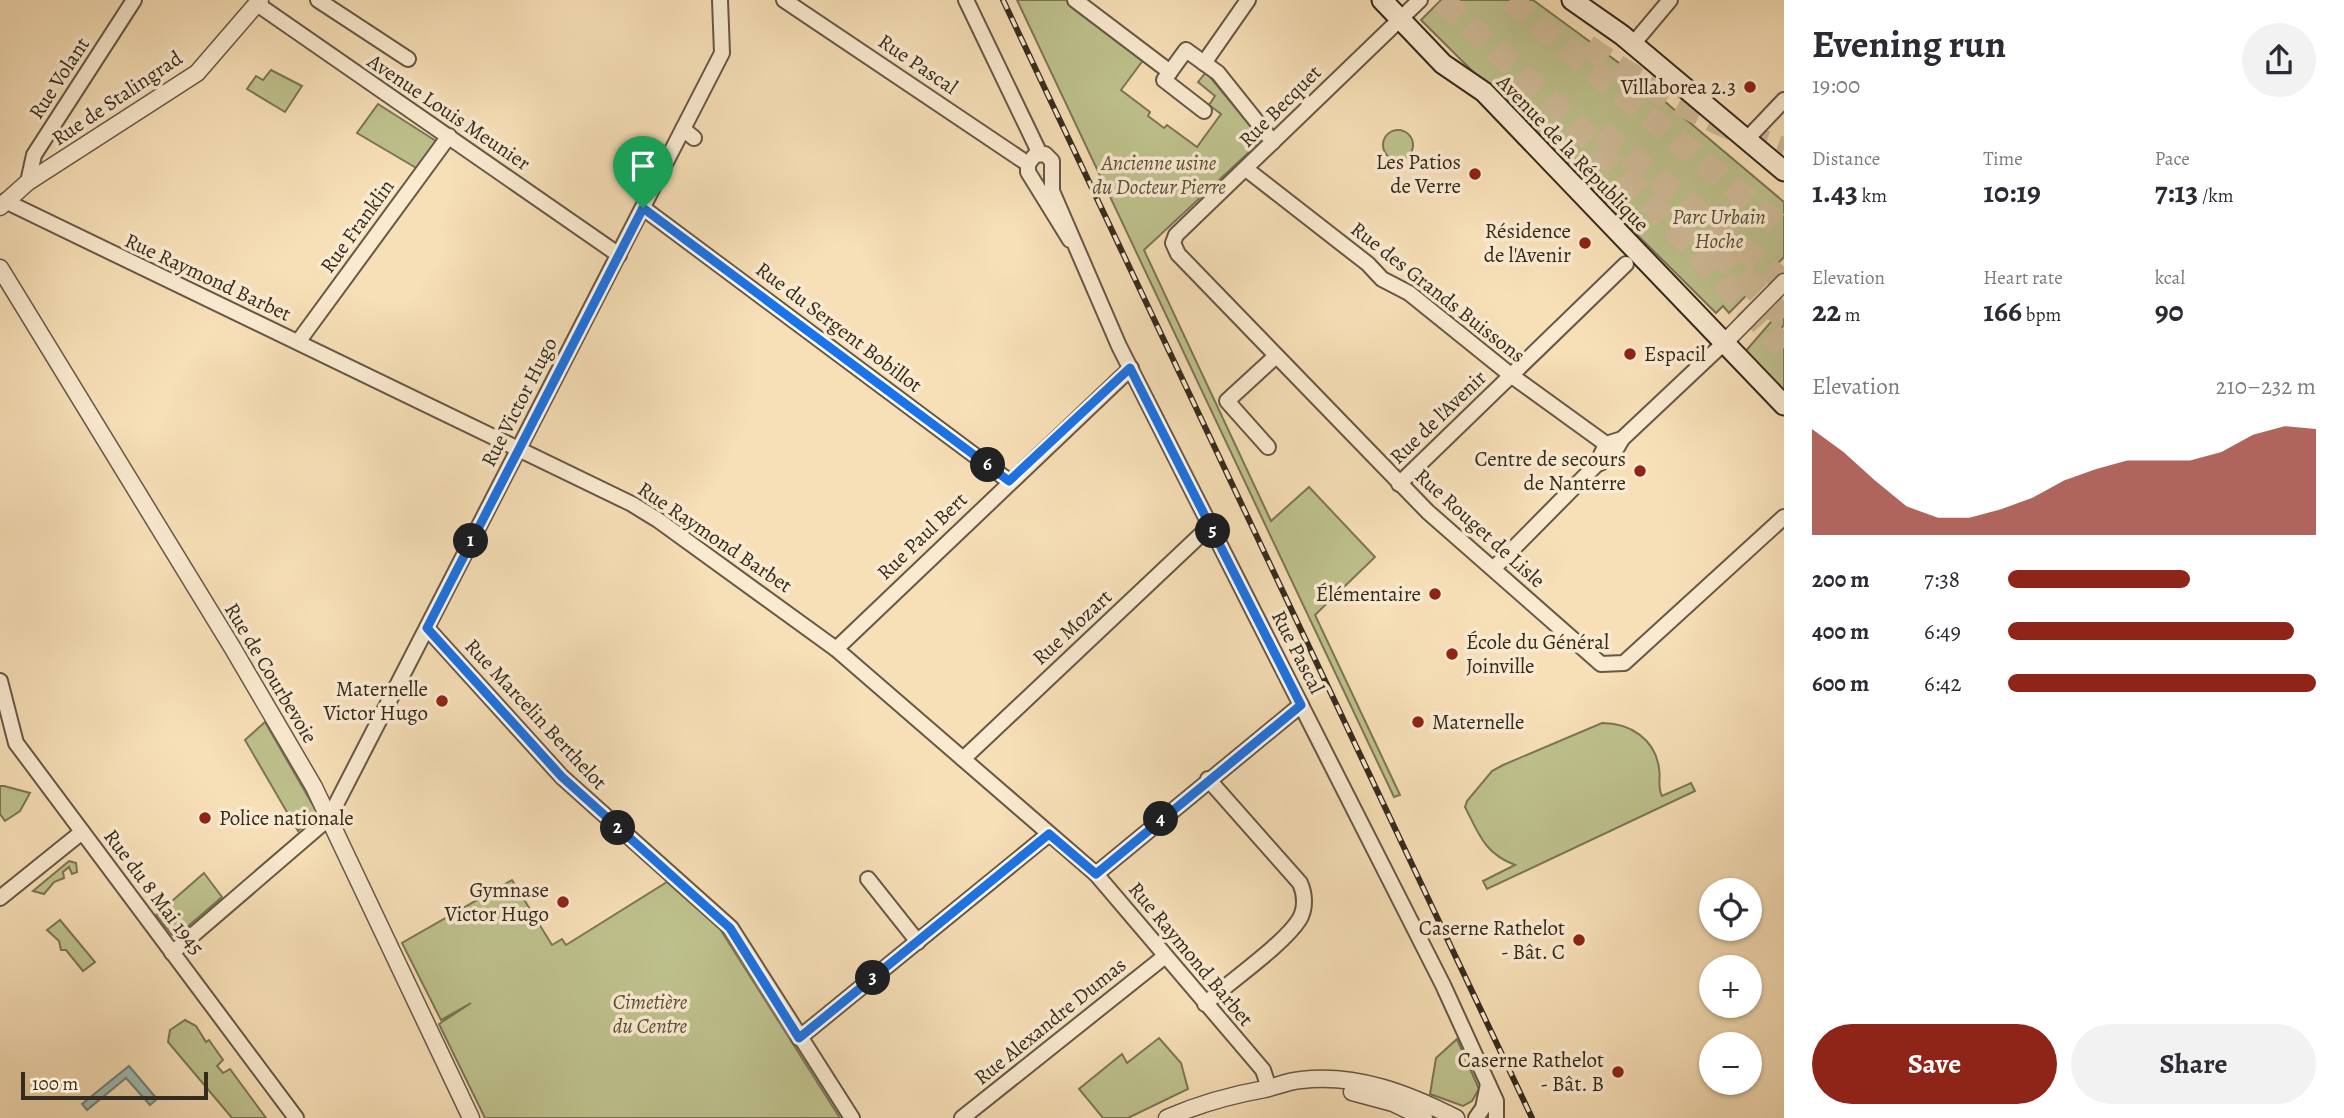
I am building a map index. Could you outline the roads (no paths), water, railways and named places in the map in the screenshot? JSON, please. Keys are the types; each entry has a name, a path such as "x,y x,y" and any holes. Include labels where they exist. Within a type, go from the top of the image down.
{"main road":[{"name":"Avenue de la République","path":"1382,0 1443,64 1484,92 1784,405"},
{"path":"1572,0 1633,44 1784,171"}],"street":[{"name":"Rue Volant","path":"29,182 34,155 134,0"},
{"path":"318,0 408,59"},
{"name":"Rue Victor Hugo","path":"329,818 643,208 689,134 722,53 720,0"},
{"name":"Rue Pascal","path":"784,0 1028,164 1028,173 1035,179 1041,195 1070,240"},
{"path":"966,0 1040,153 1031,157 1028,164"},
{"path":"1074,0 1170,72"},
{"path":"1204,62 1248,0"},
{"name":"Rue Becquet","path":"1173,243 1176,235 1420,0"},
{"path":"1633,44 1670,0"},
{"name":"Rue de Stalingrad","path":"2,204 29,182 197,73 259,2"},
{"name":"Avenue Louis Meunier","path":"259,2 380,91 619,255"},
{"path":"1204,111 1164,80 1186,50 1219,73 1273,142"},
{"path":"1747,139 1784,100"},
{"name":"Rue Franklin","path":"298,342 449,136"},
{"name":"Rue Pascal","path":"1040,153 1052,161 1052,191 1070,240 1130,368 1443,985 1496,1101 1496,1118"},
{"name":"Rue des Grands Buissons","path":"1246,169 1367,264 1382,279 1409,293 1512,376 1606,444"},
{"path":"1035,179 1050,176"},
{"name":"Rue Raymond Barbet","path":"2,204 298,342 643,510 836,649 1096,874 1276,1086"},
{"name":"Rue du Sergent Bobillot","path":"643,208 1009,481"},
{"name":"Rue Rouget de Lisle","path":"1173,243 1181,258 1399,484 1482,561 1494,568 1601,664 1615,666 1629,659 1784,517"},
{"name":"Rue de l'Avenir","path":"1399,484 1626,264"},
{"name":"Rue de Courbevoie","path":"0,268 232,646 329,818 471,1118"},
{"path":"1597,464 1614,453 1622,439 1784,282"},
{"path":"1268,447 1227,401 1276,356"},
{"name":"Rue Paul Bert","path":"836,649 1130,368"},
{"path":"1494,568 1597,464 1606,444 1622,439"},
{"name":"Rue Mozart","path":"962,759 1210,526"},
{"name":"Rue Marcelin Berthelot","path":"427,628 562,777 730,928 852,1118"},
{"name":"Rue du 8 Mai 1945","path":"0,681 5,727 296,1118"},
{"path":"1096,874 1301,705"},
{"path":"1205,1004 1261,958 1300,920 1304,898 1300,883 1208,779"},
{"path":"172,953 329,818"},
{"path":"0,898 82,832"},
{"path":"799,1038 1049,834"},
{"path":"868,880 918,942"},
{"name":"Rue Alexandre Dumas","path":"962,1118 1164,957"},
{"path":"1167,1118 1208,1101 1310,1079 1352,1081 1391,1090 1430,1115 1456,1118"},
{"path":"1476,1118 1489,1093 1488,1083"}],"water":[{"path":"129,1066 157,1099 150,1105 126,1078 87,1110 82,1104"}],"tunnel":[{"path":"1442,0 1571,120 1784,348"},
{"path":"1510,0 1784,230"},
{"path":"1587,46 1682,104 1732,129 1784,149"},
{"path":"1601,132 1784,282"},
{"path":"1716,250 1784,318"}],"railway":[{"path":"1003,0 1532,1118"}],"place":[{"name":"Villaborea 2.3","path":"1750,87"},
{"name":"Les Patios de Verre","path":"1475,174"},
{"name":"Résidence de l'Avenir","path":"1585,243"},
{"name":"Espacil","path":"1630,354"},
{"name":"Centre de secours de Nanterre","path":"1640,471"},
{"name":"Élémentaire","path":"1435,594"},
{"name":"École du Général Joinville","path":"1452,654"},
{"name":"Maternelle Victor Hugo","path":"442,701"},
{"name":"Maternelle","path":"1418,722"},
{"name":"Police nationale","path":"205,818"},
{"name":"Gymnase Victor Hugo","path":"563,902"},
{"name":"Caserne Rathelot - Bât. C","path":"1579,940"},
{"name":"Caserne Rathelot - Bât. B","path":"1618,1072"}],"park label":[{"name":"Ancienne usine du Docteur Pierre","path":"1159,175"},
{"name":"Parc Urbain Hoche","path":"1719,229"},
{"name":"Cimetière du Centre","path":"650,1014"}]}
